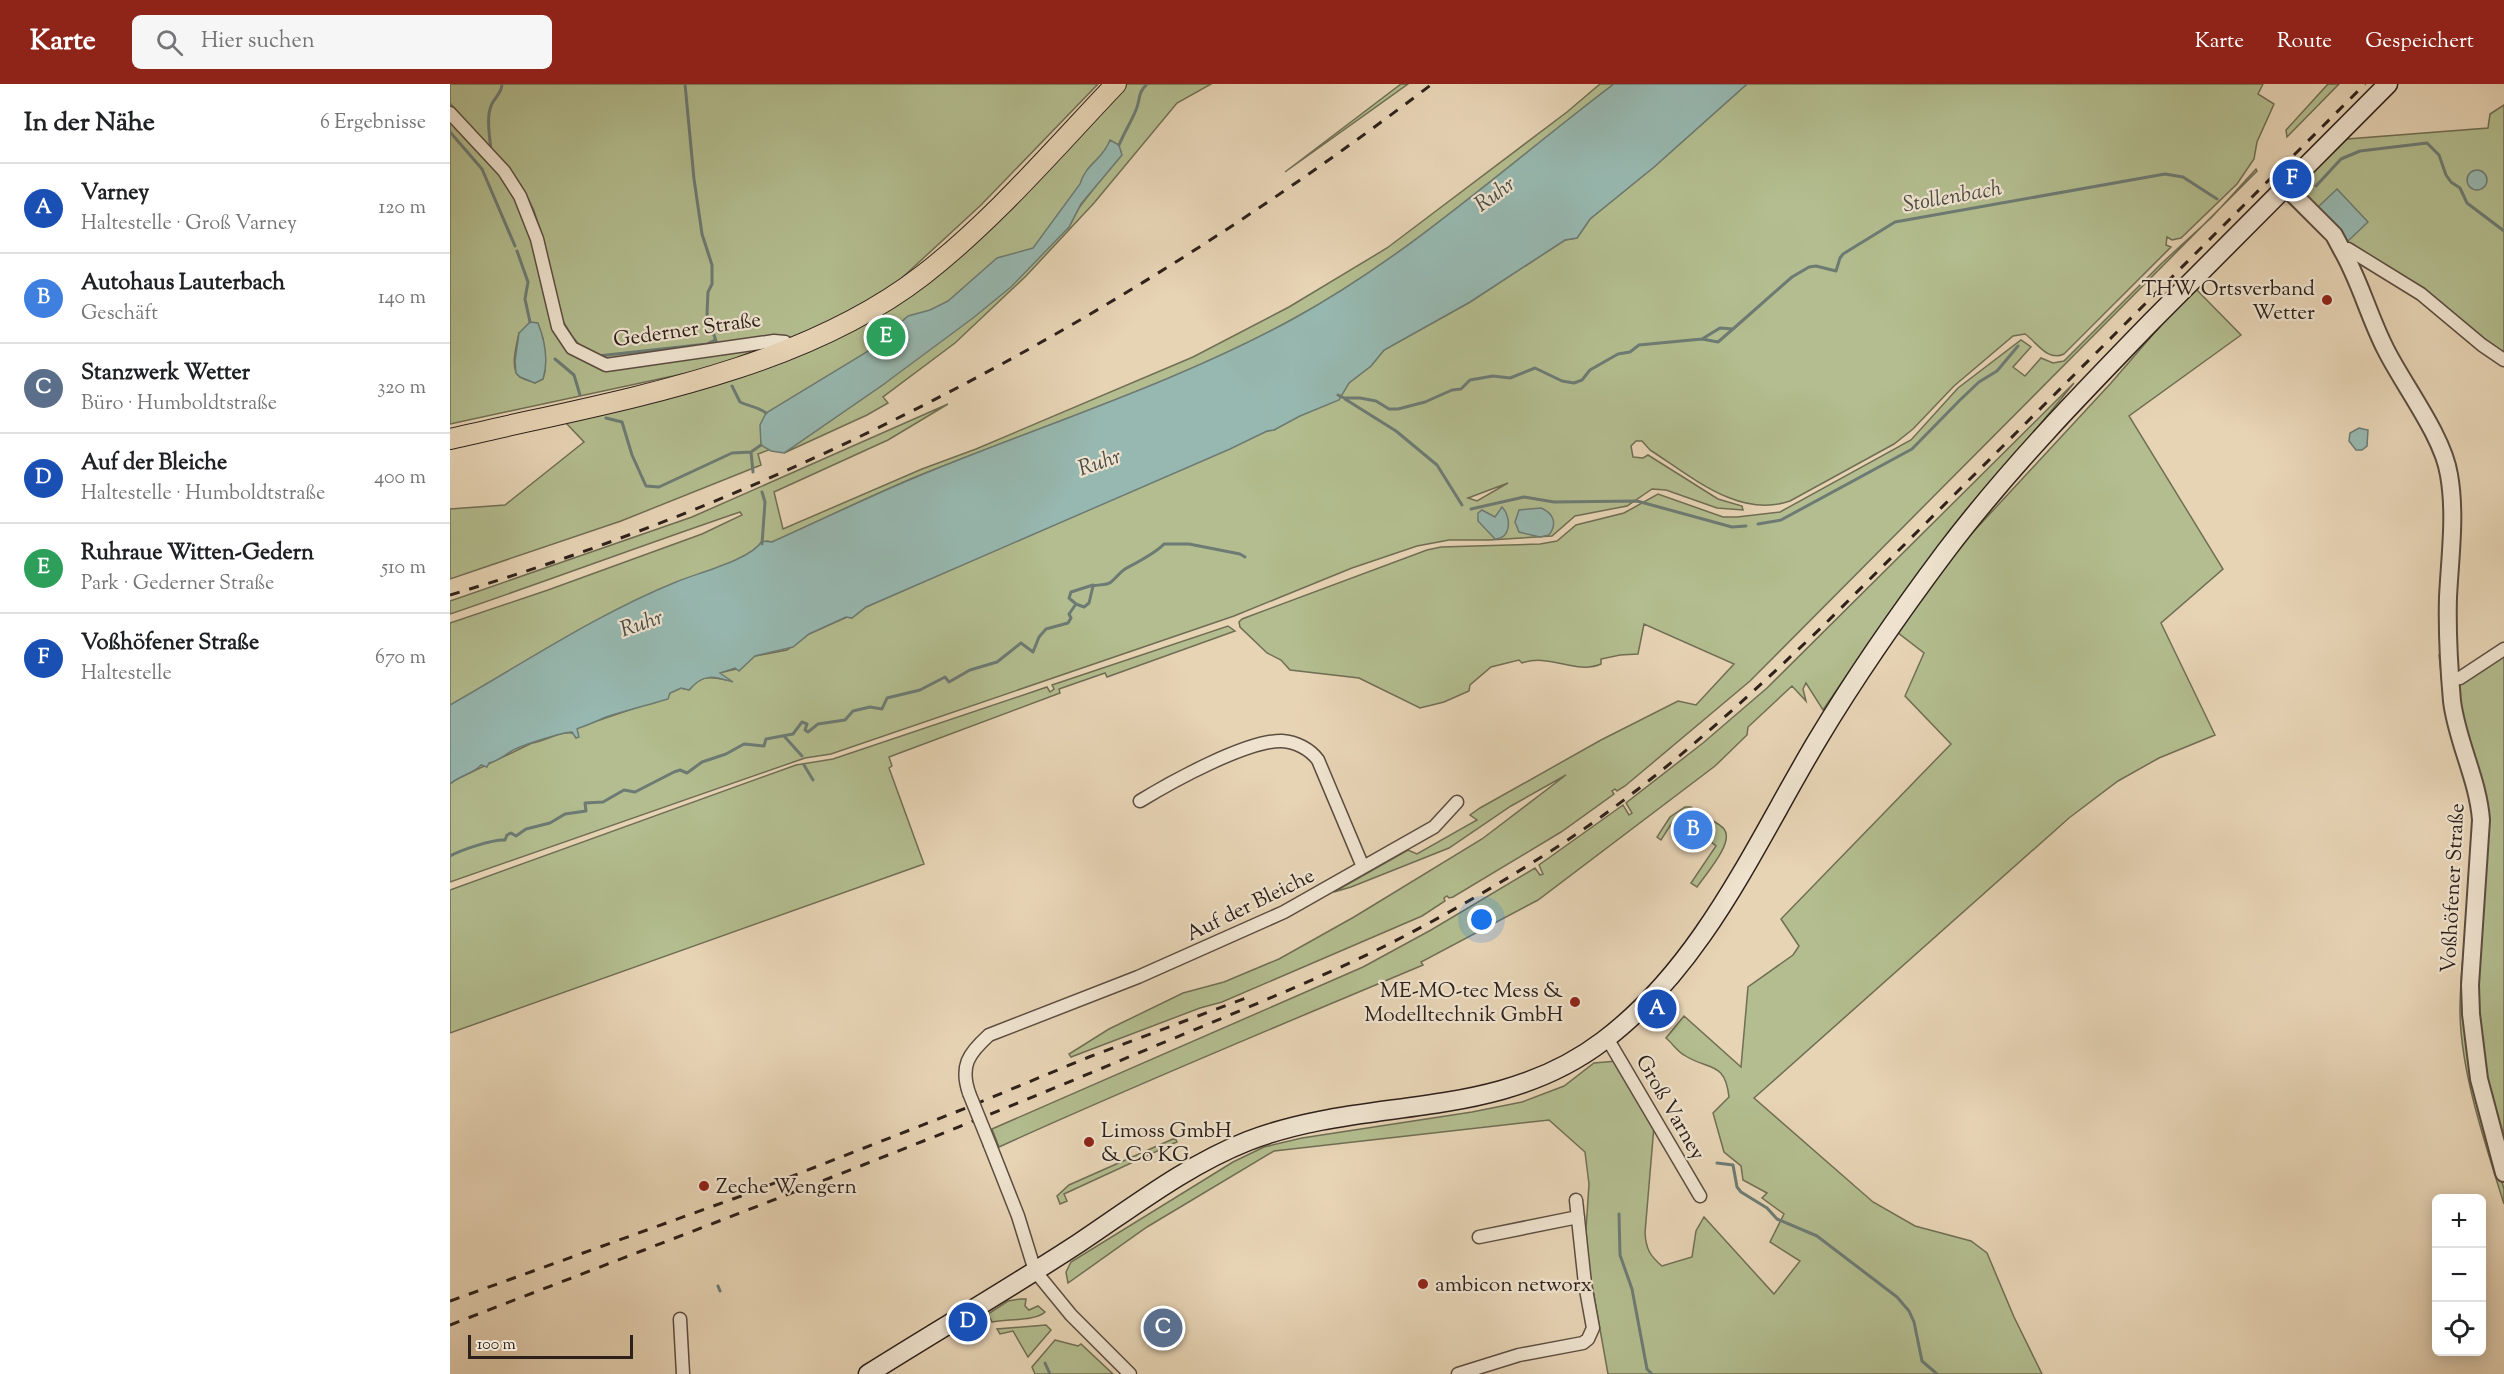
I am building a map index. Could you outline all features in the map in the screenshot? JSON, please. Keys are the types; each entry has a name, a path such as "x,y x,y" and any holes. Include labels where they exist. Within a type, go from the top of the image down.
{"main road":[{"name":"Gederner Straße","path":"450,439 660,390 793,348 858,317 922,276 996,209 1116,84"},
{"path":"868,1374 1035,1271 1186,1173 1241,1144 1278,1131 1327,1120 1471,1098 1513,1088 1553,1072 1608,1038 1655,993 1717,914 1820,735 1948,548 2075,401 2388,84"}],"street":[{"name":"Gederner Straße","path":"450,113 504,171 520,196 537,239 558,327 572,348 606,365 774,341 785,342 793,348"},
{"name":"Voßhöfener Straße","path":"2285,186 2334,235 2385,348 2446,461 2451,491 2448,600 2451,679 2456,722 2480,796 2481,820 2470,985 2472,1035 2479,1079 2504,1173"},
{"path":"2342,250 2348,249 2421,294 2482,345 2504,360"},
{"path":"2451,679 2460,678 2504,650"},
{"path":"1140,801 1170,783 1246,749 1262,743 1285,741 1307,749 1318,760 1363,867"},
{"name":"Auf der Bleiche","path":"1035,1271 1025,1235 969,1093 964,1070 972,1053 989,1035 1138,977 1313,898 1434,827 1457,802"},
{"name":"Groß Varney","path":"1608,1038 1700,1196"},
{"path":"1458,1374 1519,1354 1583,1343 1592,1334 1592,1315 1585,1284 1576,1200"},
{"path":"1479,1237 1578,1217"},
{"path":"1035,1271 1071,1315 1130,1374"},
{"path":"680,1319 683,1374"}],"green space":[{"path":"450,84 1098,84 981,205 891,288 839,318 738,362 450,424","holes":["519,333 543,338 545,371 543,379 535,383 517,374 514,363 516,349"]},
{"path":"1126,84 1211,84 1177,103 1094,203 1026,276 955,343 883,397 888,403 784,453 884,384 1069,227 1079,208 1062,230 802,437 758,454 761,465 621,521 450,579 450,509 505,505 584,442 566,423 620,410 861,322 1063,150","holes":["1121,153 1121,155 1096,186"]},
{"path":"1401,84 1408,84 1285,172"},
{"path":"1600,84 1614,84 1418,238 1378,267 1293,319 1247,343 1154,385 913,478 772,542 767,541 762,548 450,719 450,623 702,534 742,515 740,512 450,614 450,601 692,517 948,404 888,440 774,492 783,529 1193,357 1289,307 1387,248 1567,112"},
{"path":"1747,84 2263,84 2258,94 2274,104 2257,142 2254,159 2237,184 2181,238 2172,240 2167,237 2166,245 2171,247 2064,354 2058,356 2047,353 2025,334 2013,336 1954,386 1913,429 1894,444 1790,501 1771,505 1734,500 1699,482 1650,450 1642,441 1636,441 1631,446 1633,457 1643,458 1648,455 1718,499 1742,506 1743,510 1717,508 1666,490 1652,489 1627,506 1575,516 1552,536 1449,540 1417,546 1352,568 1234,616 831,754 805,758 450,882 450,784 453,781 532,743 565,733 575,734 576,738 576,729 579,727 668,697 670,693 681,688 689,690 702,679 727,680 719,673 736,669 755,656 787,650 809,634 847,617 852,618 866,607 1267,431 1274,430 1342,390 1371,366 1384,350 1470,302 1565,240 1577,238 1590,219 1654,167","holes":["1508,483 1477,501 1468,498"]},
{"path":"2328,84 2339,84 2287,137 2286,130"},
{"path":"2504,105 2504,357 2346,243 2307,198 2302,187 2308,176 2347,139 2488,128 2490,114"},
{"path":"2256,169 2257,171 2221,208"},
{"path":"2203,225 1750,681 1625,786 1612,791 1614,794 1561,832 1453,897 1447,896 1444,898 1445,901 1422,916 1222,1002 1200,1008 1071,1057 1069,1054 1109,1029 1183,993 1224,982 1279,959 1354,917 1482,839 1566,775 1511,806 1449,848 1334,892 1408,850 1417,854 1477,820 1470,815 1601,740 1678,701 1696,705 1734,664 1644,624 1638,654 1601,659 1601,664 1592,667 1542,660 1522,663 1519,660 1491,667 1470,685 1469,691 1444,702 1420,708 1359,678 1290,670 1281,660 1267,653 1240,627 1239,622 1242,619 1427,550 1441,547 1540,544 1557,541 1576,525 1624,513 1658,494 1723,517 1780,512 1911,440 1958,388 2021,340 2031,347 2013,367 2025,376 2041,358 2053,363 2064,361"},
{"path":"2194,287 2241,335 2129,416 2223,569 2161,623 2215,735 2159,758 2118,781 2069,818 1754,1098 1873,1202 1915,1226 1971,1241 1987,1253 2014,1317 2042,1374 1608,1374 1589,1268 1586,1230 1589,1184 1585,1152 1549,1120 1274,1151 1147,1227 1068,1283 1066,1272 1071,1262 1233,1162 1264,1147 1302,1138 1522,1102 1564,1086 1594,1063 1617,1061 1654,1126 1645,1233 1646,1244 1652,1255 1662,1266 1692,1257 1696,1231 1704,1217 1774,1294 1800,1261 1770,1242 1784,1214 1762,1198 1767,1193 1743,1180 1741,1166 1724,1152 1713,1113 1729,1097 1724,1077 1714,1068 1681,1053 1666,1038 1684,1016 1741,1067 1748,987 1793,955 1799,946 1781,919 1951,744 1905,696 1924,653 1897,632 1961,545 2111,383"},
{"path":"2074,383 1935,552 1823,710 1806,683 1803,689 1806,701 1792,686 1748,727 1747,735 1715,766 1538,900 1421,962 1423,965 1157,1077 999,1147 992,1129 1363,967 1431,930 1535,868 1540,875 1543,874 1539,865 1623,805 1629,815 1632,813 1626,803 1703,743 1767,688"},
{"path":"1228,626 1235,631 1107,677 1105,673 1059,689 1060,693 889,757 892,766 889,768 924,864 450,1033 450,890 796,765 833,759 1047,687 1050,692 1054,689 1052,685"},
{"path":"2445,652 2474,800 2473,821 2470,796 2446,713 2439,655"},
{"path":"2504,653 2504,1157 2491,1108 2476,1020 2485,835 2464,734 2457,686"},
{"path":"1685,807 1691,807 1700,813 1692,827 1675,818 1661,840 1657,837 1670,817"},
{"path":"1705,816 1724,829 1726,842 1718,858 1697,887 1691,883 1716,846 1695,829"},
{"path":"2473,821 2473,842 2470,890"},
{"path":"2470,890 2466,971 2495,1158 2504,1189 2504,1204 2475,1108 2461,1033 2462,962"},
{"path":"1175,1138 1177,1142 1064,1194 1067,1201 1060,1204 1057,1196 1069,1185"},
{"path":"1026,1299 1025,1306 1029,1310 1038,1306 1045,1312 1035,1317 992,1322 988,1314 1008,1301"},
{"path":"984,1316 988,1323 979,1326 961,1341 958,1333"},
{"path":"1046,1325 1051,1330 1028,1357 1013,1331 1000,1334 997,1329"},
{"path":"1055,1340 1078,1346 1081,1344 1113,1374 1035,1374 1032,1367"}],"water":[{"name":"Ruhr","path":"1614,84 1747,84 1654,167 1590,219 1577,238 1565,240 1470,302 1384,350 1371,366 1349,383 1339,400 866,607 852,618 846,617 809,634 793,647 755,656 739,671 735,668 720,673 733,682 714,677 704,678 689,690 681,688 670,693 668,699 606,717 579,728 577,729 579,737 576,738 572,732 522,746 489,763 487,767 481,765 450,784 450,705 618,609 676,582 735,560 756,548 762,541 772,542 914,478 1154,384 1293,319 1378,267 1418,238"},
{"path":"1110,140 1119,145 1122,155 1081,204 1069,227 1011,287 884,384 784,453 771,451 761,445 760,425 766,413 870,350 908,316 930,310 948,301 997,258 1033,248 1080,184 1086,171 1103,153"},
{"path":"2477,170 2484,173 2487,180 2484,187 2477,190 2470,187 2467,180 2470,173"},
{"path":"2337,189 2368,222 2348,241 2317,208"},
{"path":"530,322 538,323 545,351 546,365 543,379 535,383 516,373 515,361 519,333"},
{"path":"2359,428 2368,430 2367,446 2362,450 2356,450 2349,441 2350,433"},
{"path":"1502,507 1507,516 1507,531 1501,538 1495,539 1478,521 1478,513 1482,510 1495,517"},
{"path":"1541,508 1553,519 1552,531 1549,535 1540,537 1519,532 1515,522 1519,510"}],"waterway":[{"path":"491,151 489,117 492,103 501,90 502,84"},
{"path":"685,84 702,234 712,265 712,284 708,292 707,314 716,341"},
{"path":"1119,145 1136,110 1140,93 1147,84"},
{"path":"450,104 457,112"},
{"path":"450,132 482,169 515,246"},
{"name":"Stollenbach","path":"2316,186 2341,159 2360,151 2427,143 2439,155 2446,175 2460,188 2467,203 2504,231"},
{"name":"Stollenbach","path":"1338,395 1344,398 1376,401 1389,409 1398,409 1461,389 1470,380 1493,376 1510,378 1535,368 1562,381 1574,383 1582,380 1590,370 1618,354 1630,352 1639,345 1702,339 1720,328 1733,329 1792,277 1809,267 1816,266 1836,271 1843,254 1895,222 2165,174 2183,177 2217,199"},
{"path":"520,185 533,210 540,231"},
{"path":"517,251 528,282 525,299 530,322"},
{"path":"561,319 581,348"},
{"path":"1702,339 1718,342 1733,329"},
{"path":"598,356 707,344 715,340"},
{"path":"1758,524 1781,520 1912,449 1979,382 1997,371 2018,346"},
{"path":"555,359 574,375 580,395"},
{"path":"732,386 740,402 766,413"},
{"path":"1345,399 1396,431 1437,465 1462,505"},
{"path":"606,418 622,422 632,455 646,486 659,487 732,453 751,452"},
{"path":"753,472 751,452 761,445"},
{"path":"762,492 765,502 762,544"},
{"path":"1471,509 1524,497 1554,502 1637,501 1732,527 1746,526"},
{"path":"450,856 477,845 505,840 511,833 516,836 526,829 550,823 565,814 586,811 585,803 603,802 624,790 635,792 680,770 687,773 702,762 726,754 744,744 764,746 766,739 793,734 802,722 807,724 805,730 808,732 818,724 845,720 853,711 870,707 882,709 887,698 920,690 945,677 949,682 970,670 997,662 1021,643 1033,652 1039,637 1046,629 1068,623 1071,618 1069,614 1076,604 1084,607 1089,603 1093,586 1109,583 1125,569 1164,544 1189,544 1245,557"},
{"path":"1076,604 1069,598 1071,592 1093,585"},
{"path":"784,736 802,756"},
{"path":"804,765 813,780"},
{"path":"1717,1163 1733,1165 1737,1187 1741,1192 1767,1208 1777,1219 1817,1236 1897,1297 1909,1311 1914,1322 1922,1361 1937,1374"},
{"path":"1619,1214 1620,1255 1632,1289 1647,1369 1652,1374"},
{"path":"718,1286 720,1291"},
{"path":"1045,1363 1050,1374"}],"railway":[{"path":"450,595 583,552 713,502 840,446 964,384 1086,317 1204,244 1320,166 1432,84"},
{"path":"450,1325 947,1132 1296,987 1432,922 1554,849 1661,771 1727,715 1824,625 2365,84"},
{"path":"450,1301 744,1195 1089,1057 1246,998"}],"place":[{"name":"Voßhöfener Straße","path":"2292,179"},
{"name":"THW Ortsverband Wetter","path":"2327,300"},
{"name":"Ruhraue Witten-Gedern","path":"886,337"},
{"name":"Autohaus Lauterbach","path":"1693,830"},
{"name":"ME-MO-tec Mess & Modelltechnik GmbH","path":"1575,1002"},
{"name":"Varney","path":"1657,1009"},
{"name":"Limoss GmbH & Co KG","path":"1089,1142"},
{"name":"Zeche Wengern","path":"704,1186"},
{"name":"ambicon networx","path":"1423,1284"},
{"name":"Auf der Bleiche","path":"968,1322"},
{"name":"Stanzwerk Wetter","path":"1163,1328"}]}
